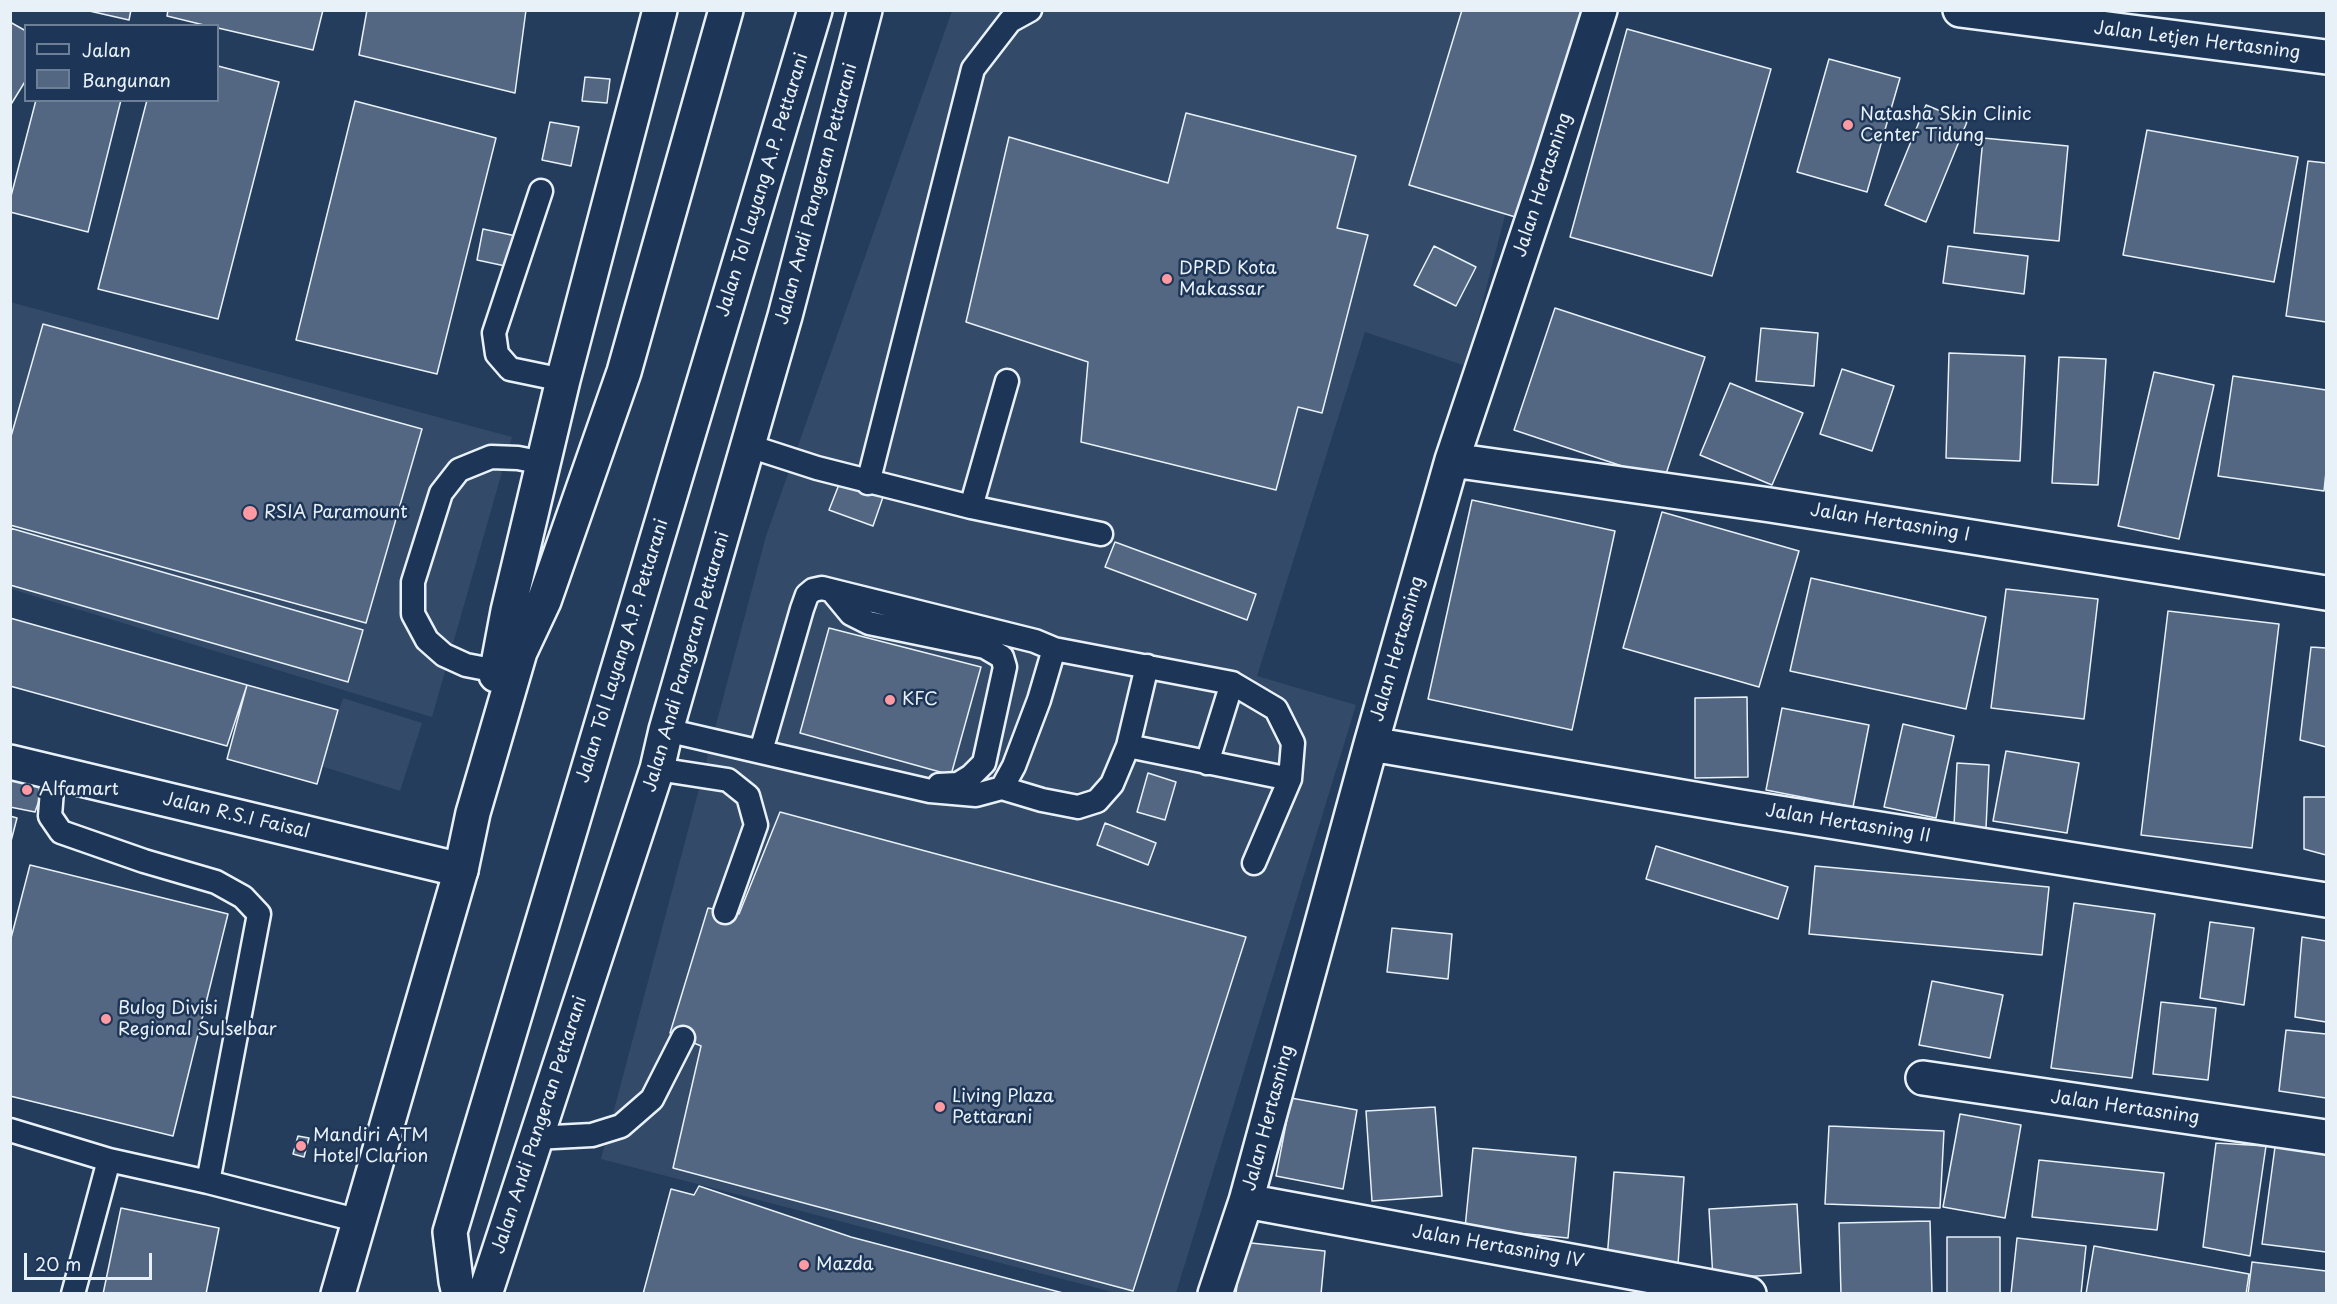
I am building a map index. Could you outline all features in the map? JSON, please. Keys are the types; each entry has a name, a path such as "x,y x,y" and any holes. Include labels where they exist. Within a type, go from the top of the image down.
{"main road":[{"path":"508,662 508,611 563,380 660,10"},
{"path":"339,1293 461,870 508,662 682,10"},
{"path":"508,662 544,602 624,372 726,10"},
{"name":"Jalan Tol Layang A.P. Pettarani","path":"459,1293 450,1232 815,10"},
{"name":"Jalan Hertasning","path":"1215,1293 1246,1201 1371,744 1452,460 1600,10"},
{"name":"Jalan Letjen Hertasning","path":"1960,10 2326,57"},
{"name":"Jalan Andi Pangeran Pettarani","path":"485,1293 657,769 666,730 749,446 867,15"},
{"name":"Jalan Hertasning I","path":"1452,460 1770,505 2326,592"},
{"name":"Jalan Hertasning II","path":"1371,744 1741,807 2326,900"},
{"name":"Jalan R.S.I Faisal","path":"10,762 461,870"},
{"name":"Jalan Hertasning","path":"1923,1078 2326,1137"},
{"name":"Jalan Hertasning IV","path":"1246,1201 1749,1293"}],"lane":[{"path":"868,483 973,69 1010,21 1030,10"},
{"path":"542,191 494,333 497,354 510,369 563,380"},
{"path":"971,507 1007,381"},
{"path":"749,446 868,483 1101,534"},
{"path":"508,662 466,665 444,654 427,640 413,614 413,582 441,493 459,470 491,457 518,458 543,463"},
{"path":"761,751 807,595 813,590 822,588 1035,641 1054,649 1232,683 1276,709 1293,743 1290,779 1254,863"},
{"path":"792,759 825,757 932,786 958,784 971,776 984,763 1005,667 1002,657 986,647 869,623 851,614 832,591"},
{"path":"1002,788 1014,766 1039,700 1054,649"},
{"path":"666,730 930,791 976,795 1002,788 1041,800 1078,807 1097,801 1112,784 1128,746 1147,666"},
{"path":"1208,763 1232,683"},
{"path":"1128,746 1290,779"},
{"path":"657,769 728,780 748,796 756,825 725,912"},
{"path":"58,773 52,790 50,816 61,832 144,861 216,882 243,897 258,914 208,1182"},
{"path":"535,1138 592,1135 621,1126 652,1099 683,1038"},
{"path":"10,1130 109,1160 208,1182 360,1221"},
{"path":"73,1293 109,1160"}],"shaded area":[{"path":"952,11 1558,11 1466,366 1365,332 1257,676 1356,705 1176,1293 1116,1293 601,1159 766,536"},
{"name":"RSIA Paramount","path":"10,302 512,437 432,717 11,589"},
{"path":"343,698 422,723 400,791 321,766"}],"building":[{"path":"85,10 131,10 129,20"},
{"path":"168,10 323,10 313,50 219,28 219,24 200,24 167,16"},
{"path":"367,10 526,10 515,93 359,55"},
{"path":"1462,10 1585,10 1522,219 1409,185"},
{"path":"10,22 24,30 24,83 10,106"},
{"path":"1627,29 1771,69 1712,276 1570,237"},
{"name":"Natasha Skin Clinic Center Tidung","path":"1829,59 1900,78 1867,192 1797,172"},
{"path":"219,66 279,82 218,319 98,289 146,102 219,102"},
{"path":"585,77 610,79 607,103 582,101"},
{"path":"355,101 496,138 437,374 296,340"},
{"path":"35,102 120,102 88,232 10,212 10,200"},
{"path":"1926,105 1967,122 1926,222 1885,205"},
{"name":"DPRD Kota Makassar","path":"1186,113 1356,156 1337,228 1368,235 1322,413 1298,407 1276,490 1081,442 1088,362 966,322 1009,137 1168,183"},
{"path":"550,122 579,127 571,166 542,160"},
{"path":"2147,130 2298,157 2274,282 2123,255"},
{"path":"1983,138 2068,146 2059,241 1974,233"},
{"path":"2308,161 2326,163 2326,322 2286,316"},
{"path":"483,229 516,236 510,267 477,260"},
{"path":"1434,246 1476,267 1456,306 1414,285"},
{"path":"1948,246 2028,256 2024,294 1943,283"},
{"path":"1555,308 1705,357 1664,480 1514,430"},
{"path":"43,324 422,429 366,623 10,525 10,440"},
{"path":"1761,328 1818,333 1814,386 1756,381"},
{"path":"1949,353 2025,356 2020,461 1946,458"},
{"path":"2059,357 2106,359 2098,485 2052,483"},
{"path":"1842,369 1894,386 1872,451 1820,434"},
{"path":"2154,372 2214,385 2179,539 2118,526"},
{"path":"2233,376 2326,390 2324,491 2218,476"},
{"path":"1730,383 1803,413 1772,485 1700,455"},
{"path":"840,482 883,497 873,526 829,510"},
{"path":"1472,500 1615,531 1572,730 1428,699"},
{"path":"1662,512 1799,551 1759,687 1623,648"},
{"path":"10,528 363,630 348,682 10,585"},
{"path":"1115,542 1256,594 1247,620 1105,567"},
{"path":"1811,578 1986,617 1966,709 1790,671"},
{"path":"2006,589 2098,599 2084,719 1991,708"},
{"path":"2168,611 2279,624 2252,848 2141,835"},
{"path":"10,618 247,685 227,746 10,686"},
{"name":"KFC","path":"829,628 981,667 951,775 800,733"},
{"path":"2311,647 2326,648 2326,747 2300,740"},
{"path":"247,685 338,710 317,784 227,759"},
{"path":"1747,697 1748,777 1695,778 1695,698"},
{"path":"1782,708 1869,725 1853,807 1766,790"},
{"path":"1903,724 1954,736 1936,818 1884,807"},
{"path":"2006,751 2079,763 2067,833 1993,821"},
{"path":"1957,763 1989,765 1986,828 1954,826"},
{"name":"Alfamart","path":"10,764 49,772 35,812 10,807"},
{"path":"1148,773 1176,782 1165,820 1137,812"},
{"path":"2304,797 2326,797 2326,855 2304,849"},
{"name":"Living Plaza Pettarani","path":"780,812 1246,937 1133,1291 673,1168 701,1046 670,1033 708,908 739,914"},
{"path":"10,816 17,818 10,845"},
{"path":"1105,823 1156,843 1148,865 1097,845"},
{"path":"1656,846 1788,887 1778,919 1646,879"},
{"name":"Bulog Divisi Regional Sulselbar","path":"30,865 228,914 173,1136 10,1096 10,942"},
{"path":"1815,866 2049,887 2042,955 1809,934"},
{"path":"2074,903 2155,914 2132,1078 2051,1068"},
{"path":"2210,922 2254,928 2244,1005 2200,998"},
{"path":"1392,928 1452,934 1448,979 1387,972"},
{"path":"2302,937 2326,941 2326,1022 2295,1017"},
{"path":"1932,981 2003,995 1990,1058 1919,1045"},
{"path":"2161,1002 2216,1008 2208,1080 2153,1074"},
{"path":"2286,1030 2326,1034 2326,1098 2279,1091"},
{"path":"1291,1098 1357,1110 1343,1189 1276,1176"},
{"path":"1435,1107 1442,1196 1372,1201 1366,1111"},
{"path":"1960,1114 2021,1125 2005,1218 1943,1207"},
{"path":"1829,1126 1944,1131 1940,1208 1825,1204"},
{"name":"Mandiri ATM Hotel Clarion","path":"298,1136 309,1138 304,1157 293,1154"},
{"path":"2216,1143 2266,1146 2250,1256 2203,1247"},
{"path":"2275,1147 2326,1152 2326,1252 2262,1244"},
{"path":"1473,1148 1576,1157 1568,1238 1465,1228"},
{"path":"2039,1160 2164,1173 2157,1230 2032,1217"},
{"path":"1614,1172 1684,1177 1678,1264 1607,1259"},
{"name":"Mazda","path":"699,1186 851,1237 1063,1293 643,1294 671,1189 694,1195"},
{"path":"1797,1204 1801,1273 1713,1279 1709,1209"},
{"path":"121,1208 219,1228 206,1294 103,1294"},
{"path":"1930,1221 1932,1294 1841,1294 1839,1223"},
{"path":"1947,1237 2000,1237 2000,1294 1947,1294"},
{"path":"2017,1238 2086,1246 2081,1294 2011,1294"},
{"path":"1242,1242 1325,1251 1321,1294 1236,1294"},
{"path":"2094,1246 2249,1274 2246,1294 2086,1294"},
{"path":"2252,1262 2326,1271 2326,1294 2248,1294"}],"place":[{"name":"Natasha Skin Clinic Center Tidung","path":"1848,125"},
{"name":"DPRD Kota Makassar","path":"1167,279"},
{"name":"RSIA Paramount","path":"250,513"},
{"name":"KFC","path":"890,700"},
{"name":"Alfamart","path":"27,790"},
{"name":"Bulog Divisi Regional Sulselbar","path":"106,1019"},
{"name":"Living Plaza Pettarani","path":"940,1107"},
{"name":"Mandiri ATM Hotel Clarion","path":"301,1146"},
{"name":"Mazda","path":"804,1265"}]}
